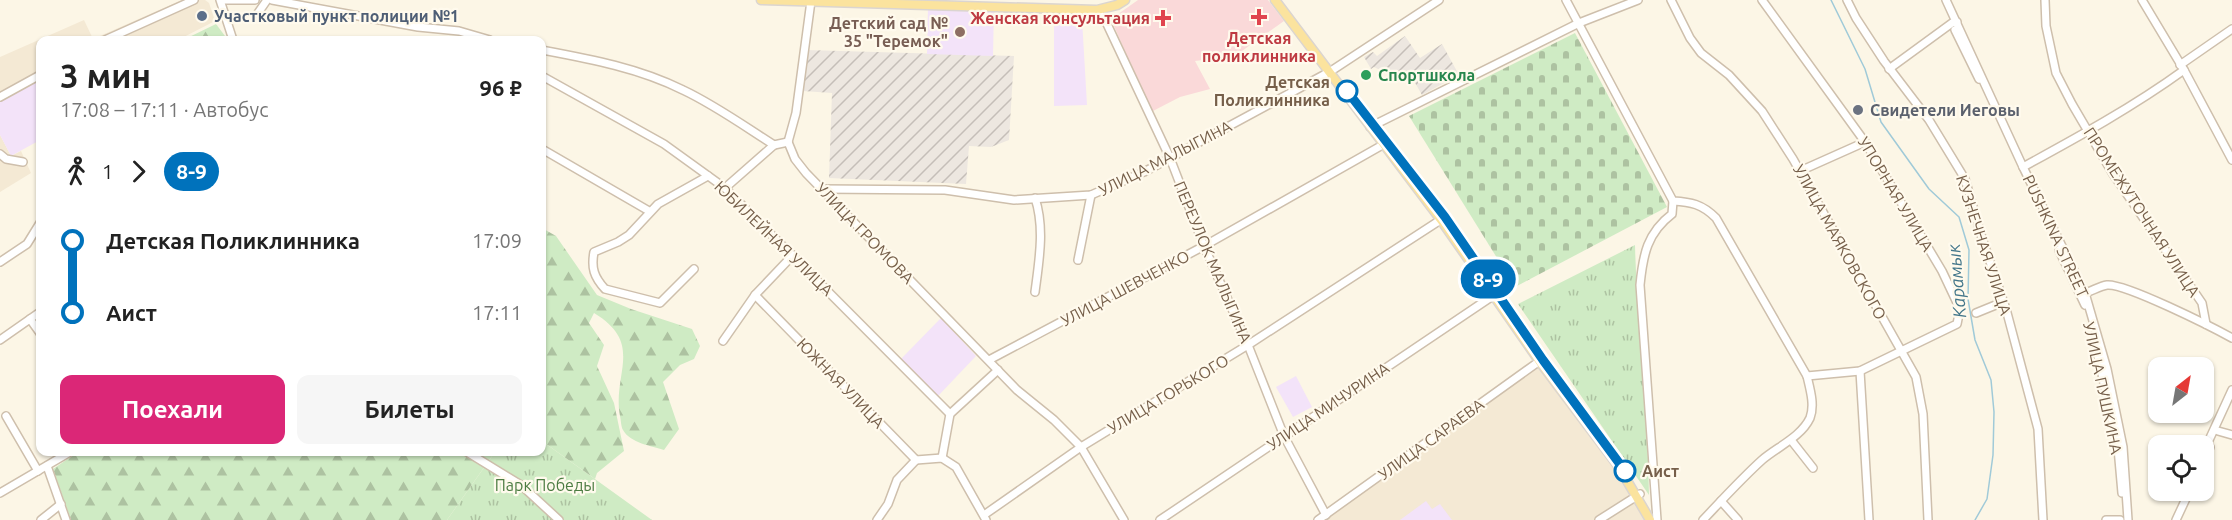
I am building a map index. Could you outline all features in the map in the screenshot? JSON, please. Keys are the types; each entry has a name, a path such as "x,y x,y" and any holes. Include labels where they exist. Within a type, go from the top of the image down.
{"main road":[{"path":"761,0 1097,8 1122,0"},
{"path":"799,0 811,2"},
{"path":"1035,5 1097,10 1117,5 1122,0"},
{"path":"1277,0 1371,127 1443,218 1654,520"},
{"path":"1541,360 1625,471 1638,495"}],"street":[{"path":"114,36 194,0"},
{"path":"232,36 220,0 255,0"},
{"path":"258,13 267,0"},
{"path":"272,0 418,27 459,31 476,36"},
{"name":"УЛИЦА МАЛЫГИНА","path":"822,189 945,190 1014,200 1091,195 1121,184 1330,71 1439,0"},
{"path":"1566,0 1673,201 1671,214 1663,221 1644,253 1640,285 1654,520"},
{"name":"УЛИЦА МАЯКОВСКОГО","path":"1671,0 1690,38 1701,53 1729,75 1762,111 1800,171 1916,377 1923,414 1928,520"},
{"name":"УПОРНАЯ УЛИЦА","path":"1762,0 1865,142 1942,271 1960,309 1957,324 1860,371 1807,376"},
{"name":"КУЗНЕЧНАЯ УЛИЦА","path":"1847,0 1889,69 1929,120 1965,179 2004,302 2038,429 2043,520"},
{"name":"УЛИЦА ПУШКИНА","path":"1944,0 2085,306 2118,448 2124,520"},
{"name":"ПРОМЕЖУТОЧНАЯ УЛИЦА","path":"2045,0 2046,26 2056,74 2113,174 2202,303 2206,324"},
{"path":"2142,0 2182,67 2232,160"},
{"path":"1371,127 1579,23 1634,1"},
{"path":"725,188 774,145 788,142 796,113 811,2"},
{"name":"ПЕРЕУЛОК МАЛЫГИНА","path":"1097,10 1107,24 1170,158 1204,246 1248,345 1284,436 1326,515"},
{"path":"1889,69 1954,23"},
{"name":"PUSHKINA STREET","path":"1954,23 2085,293 2107,369 2124,447 2124,520"},
{"path":"2023,166 2088,132 2150,94 2232,29"},
{"path":"459,31 469,36"},
{"path":"546,51 606,62 682,89 774,145"},
{"path":"0,97 36,77"},
{"name":"ЮБИЛЕЙНАЯ УЛИЦА","path":"546,78 664,144 725,188 950,414"},
{"name":"УЛИЦА ГРОМОВА","path":"788,142 795,159 822,189 1017,390 1054,420 1082,447 1124,520"},
{"path":"1800,171 1865,142"},
{"name":"УЛИЦА ШЕВЧЕНКО","path":"989,360 1204,246 1384,143"},
{"path":"546,151 650,211"},
{"path":"0,154 6,159 23,162"},
{"path":"694,269 660,303 605,289 593,273 594,252 629,235 658,204 708,176"},
{"path":"1078,260 1091,195"},
{"path":"1035,198 1041,215 1035,292"},
{"path":"1673,201 1694,203 1705,207 1716,218 1807,376 1812,400 1810,417 1791,440 1780,445 1761,460 1703,520"},
{"name":"УЛИЦА ГОРЬКОГО","path":"985,518 1082,447 1248,345 1443,218"},
{"path":"0,262 27,244 36,229"},
{"path":"723,341 755,295 793,255"},
{"path":"2085,293 2108,285 2125,289 2206,324 2232,338"},
{"name":"УЛИЦА МИЧУРИНА","path":"1160,520 1496,293"},
{"name":"ЮЖНАЯ УЛИЦА","path":"755,295 916,460"},
{"path":"1976,313 2004,302"},
{"path":"0,340 36,315"},
{"path":"30,319 36,327"},
{"name":"УЛИЦА САРАЕВА","path":"1318,520 1541,360"},
{"path":"942,458 950,414 998,370"},
{"path":"1860,371 1869,520"},
{"path":"2211,435 2232,390"},
{"path":"2214,440 2232,401"},
{"path":"6,416 38,471"},
{"path":"2218,432 2232,435"},
{"path":"1791,440 1813,468"},
{"path":"0,493 63,456"},
{"path":"474,456 521,485 559,520"},
{"path":"877,520 888,504 897,480 916,460 942,458 956,467 985,518"},
{"path":"47,466 66,520"},
{"path":"1599,520 1638,495"},
{"path":"1721,501 1738,520"},
{"path":"2174,520 2183,501"},
{"path":"41,520 61,504"},
{"path":"2106,520 2124,520"}],"shaded area":[{"path":"182,0 205,0 209,3 215,21 186,36 100,36"},
{"path":"1138,0 1268,0 1284,21 1235,56 1195,61 1210,89 1180,97 1151,112 1111,19"},
{"name":"Детский сад № 35 \"Теремок\"","path":"928,7 994,8 993,56 927,54"},
{"path":"1054,18 1082,19 1087,105 1054,106"},
{"path":"84,20 92,36 48,36"},
{"path":"1405,36 1420,58 1442,44 1459,75 1422,95 1410,74 1397,83 1392,76 1374,67 1371,69 1364,57 1373,52 1377,56"},
{"path":"36,41 36,80 0,101 0,57"},
{"path":"806,50 1014,56 1009,140 991,147 969,146 966,184 829,178 832,93 803,91"},
{"path":"36,80 36,142 11,156 0,135 0,101"},
{"path":"0,135 11,156 21,151 31,173 0,192"},
{"path":"941,318 976,356 938,396 901,359"},
{"path":"1537,365 1640,494 1653,520 1318,520"},
{"path":"1296,376 1312,407 1293,417 1276,387"},
{"path":"1426,501 1432,509 1440,504 1452,520 1400,520"}],"green space":[{"path":"216,24 225,36 191,36"},
{"path":"1575,33 1667,207 1515,287 1409,116"},
{"path":"546,230 556,236 597,295 692,329 700,346 694,359 680,365 663,382 679,429 664,450 636,441 622,429 619,400 623,348 618,336 609,325 594,313 589,323 604,345 597,366 614,403 624,451 597,473 595,479 546,444"},
{"path":"1635,245 1647,432 1649,495 1518,304"},
{"name":"Парк Победы","path":"546,444 652,520 447,520 492,456 546,456"},
{"path":"72,456 492,456 447,520 71,520 53,469"}],"waterway":[{"name":"Карамык","path":"1831,0 1865,69 1881,122 1929,189 1959,217 1969,250 1968,299 1975,340 1991,380 1994,412 1993,455 1987,499 1975,520"}],"bus line":[{"name":"8-9","path":"1347,91 1445,217 1543,360 1625,471"}],"place":[{"name":"Участковый пункт полиции №1","path":"202,16"},
{"name":"Детская поликлинника","path":"1259,17"},
{"name":"Женская консультация","path":"1163,18"},
{"name":"Детский сад № 35 \"Теремок\"","path":"960,32"},
{"name":"Спортшкола","path":"1366,75"},
{"name":"Детская Поликлинника","path":"1347,91"},
{"name":"Свидетели Иеговы","path":"1858,110"},
{"name":"Аист","path":"1625,471"}]}
